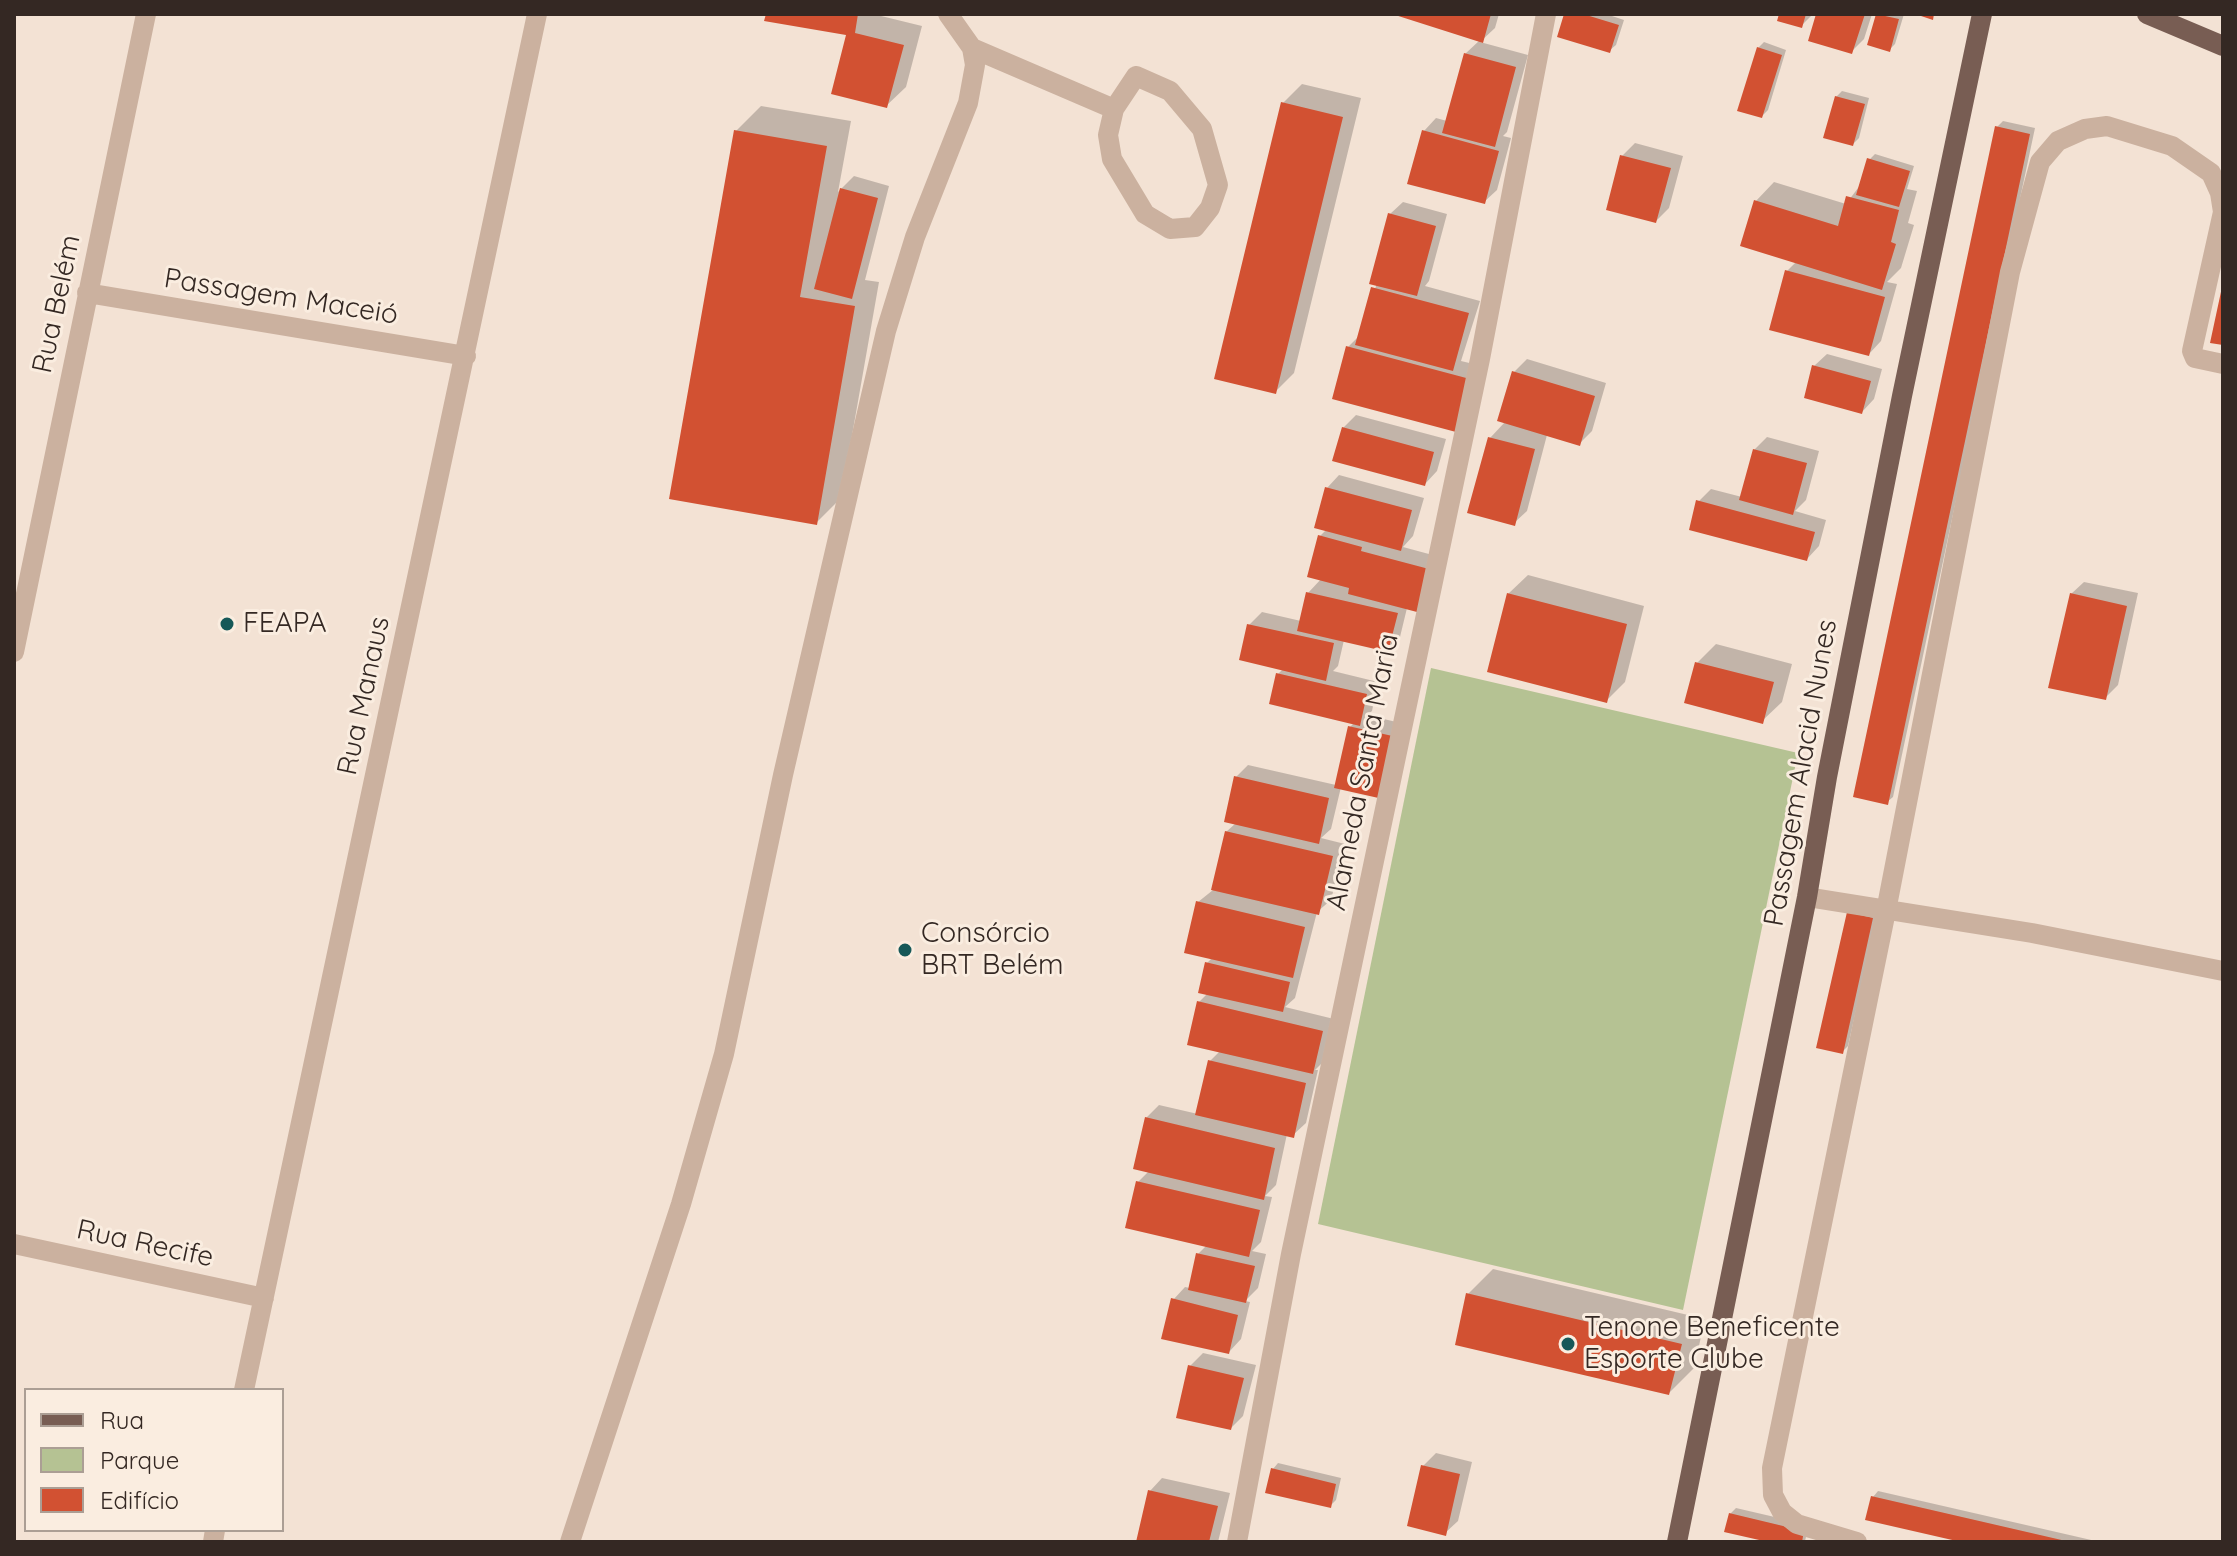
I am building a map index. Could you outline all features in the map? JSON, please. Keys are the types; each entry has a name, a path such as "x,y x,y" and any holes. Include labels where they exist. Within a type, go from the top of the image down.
{"main road":[{"name":"Passagem Alacid Nunes","path":"1678,1542 1807,897 1827,777 1902,396 1982,14"},
{"path":"2147,14 2223,46"}],"street":[{"name":"Rua Belém","path":"14,652 146,14"},
{"name":"Rua Manaus","path":"244,1388 537,14"},
{"path":"570,1542 681,1204 724,1054 783,775 886,331 915,237 965,114 975,65 972,48 948,14"},
{"name":"Alameda Santa Maria","path":"1237,1542 1291,1254 1480,359 1546,14"},
{"path":"972,48 1114,109"},
{"path":"1136,76 1170,91 1202,129 1218,185 1210,208 1195,227 1170,229 1145,214 1112,159 1108,135 1114,109 1136,76"},
{"path":"1857,1542 1797,1524 1782,1512 1773,1495 1772,1468 1886,911 2010,272 2040,162 2058,141 2085,129 2107,126 2172,146 2211,173 2220,193 2223,212 2192,351 2195,358 2223,364"},
{"name":"Passagem Maceió","path":"87,293 466,356"},
{"path":"1807,897 2032,933 2223,971"},
{"name":"Rua Recife","path":"14,1244 264,1298"}],"green space":[{"path":"1431,668 1798,753 1683,1310 1318,1224"}],"building":[{"path":"766,14 858,14 855,33 904,45 887,108 831,94 846,35 764,21"},
{"path":"1392,14 1491,14 1483,43"},
{"path":"1564,14 1583,14 1619,25 1610,53 1557,37"},
{"path":"1779,14 1806,14 1802,28 1777,21"},
{"path":"1816,14 1865,14 1852,54 1808,41"},
{"path":"1876,14 1899,19 1890,52 1867,45"},
{"path":"1915,14 1934,14 1933,20"},
{"path":"1757,47 1782,55 1762,118 1737,111"},
{"path":"1464,53 1516,67 1495,147 1442,133"},
{"path":"1835,96 1865,104 1853,146 1823,138"},
{"path":"1281,102 1343,117 1276,394 1214,379"},
{"path":"1995,126 2030,134 1888,805 1853,797"},
{"path":"734,130 827,146 800,297 855,306 817,525 669,499"},
{"path":"1422,130 1499,151 1485,204 1407,184"},
{"path":"1620,155 1671,168 1656,223 1606,210"},
{"path":"1867,158 1910,171 1899,207 1856,195"},
{"path":"840,188 878,198 852,299 814,289"},
{"path":"1846,196 1899,210 1891,242 1896,244 1882,290 1740,246 1754,200 1838,226"},
{"path":"1388,213 1436,226 1417,296 1369,284"},
{"path":"1785,270 1885,297 1869,356 1769,330"},
{"path":"1371,287 1469,313 1453,371 1355,345"},
{"path":"2223,287 2223,345 2210,343"},
{"path":"1346,346 1470,379 1456,432 1332,399"},
{"path":"1812,365 1871,381 1862,414 1804,398"},
{"path":"1512,371 1595,396 1580,446 1497,421"},
{"path":"1342,427 1434,452 1425,486 1332,461"},
{"path":"1488,437 1535,449 1515,526 1467,513"},
{"path":"1753,449 1807,463 1793,515 1739,500"},
{"path":"1325,487 1412,510 1401,551 1314,528"},
{"path":"1696,500 1815,532 1807,561 1689,530"},
{"path":"1318,535 1362,547 1361,551 1429,569 1417,612 1348,594 1349,588 1307,577"},
{"path":"1306,592 1398,613 1388,652 1297,631"},
{"path":"1507,593 1627,624 1607,703 1487,672"},
{"path":"2070,593 2127,606 2106,700 2048,688"},
{"path":"1247,624 1334,643 1326,681 1239,660"},
{"path":"1695,662 1774,682 1763,724 1684,703"},
{"path":"1276,673 1367,694 1360,726 1269,704"},
{"path":"1348,726 1397,737 1383,799 1334,788"},
{"path":"1234,776 1329,798 1319,844 1224,822"},
{"path":"1225,831 1333,856 1319,915 1211,890"},
{"path":"1196,901 1305,927 1293,978 1184,953"},
{"path":"1847,912 1873,918 1843,1054 1816,1048"},
{"path":"1205,962 1290,982 1283,1012 1198,993"},
{"path":"1197,1001 1323,1031 1313,1074 1187,1045"},
{"path":"1208,1060 1306,1083 1294,1138 1195,1115"},
{"path":"1145,1117 1275,1148 1264,1200 1133,1169"},
{"path":"1136,1181 1260,1210 1249,1257 1125,1228"},
{"path":"1196,1253 1255,1266 1246,1303 1188,1290"},
{"name":"Tenone Beneficente Esporte Clube","path":"1466,1293 1682,1344 1669,1395 1455,1345"},
{"path":"1171,1298 1238,1315 1229,1354 1161,1339"},
{"path":"1188,1365 1244,1378 1231,1430 1176,1418"},
{"path":"1421,1465 1460,1474 1446,1536 1407,1526"},
{"path":"1271,1468 1336,1484 1331,1508 1265,1493"},
{"path":"1148,1490 1218,1506 1209,1542 1136,1542"},
{"path":"1871,1496 2066,1542 1961,1542 1865,1520"},
{"path":"1729,1513 1804,1531 1802,1542 1768,1542 1724,1532"}],"place":[{"name":"FEAPA","path":"227,624"},
{"name":"Consórcio BRT Belém","path":"905,950"},
{"name":"Tenone Beneficente Esporte Clube","path":"1568,1344"}]}
